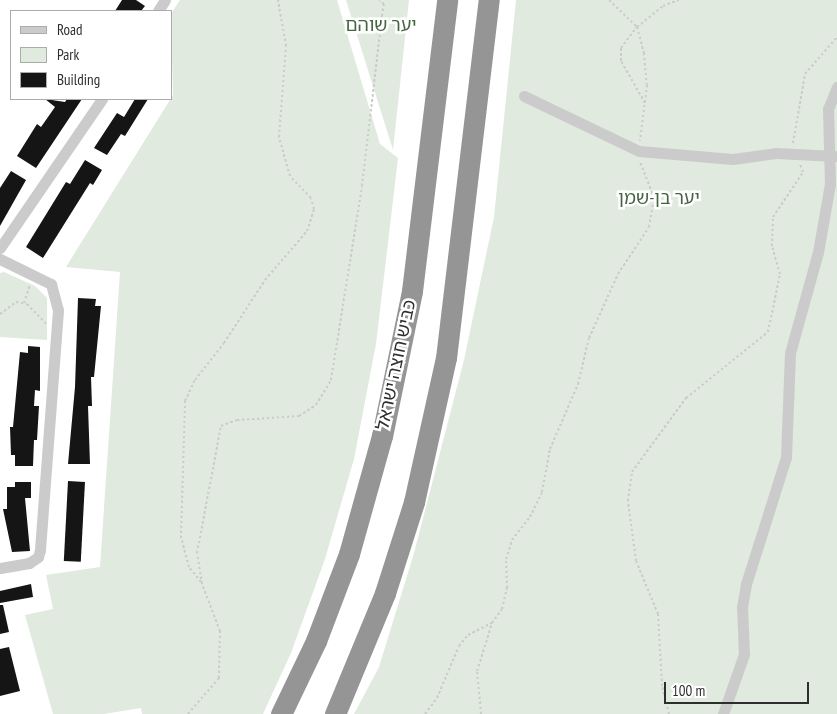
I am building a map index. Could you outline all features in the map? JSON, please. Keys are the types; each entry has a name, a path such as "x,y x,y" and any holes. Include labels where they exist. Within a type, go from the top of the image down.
{"highway":[{"name":"כביש חוצה ישראל","path":"281,714 316,641 349,554 382,436 412,291 447,0"},
{"path":"335,714 385,593 408,520 446,358 489,0"}],"street":[{"path":"723,714 744,654 742,607 746,584 786,457 790,353 818,252 833,156 828,109 837,87"},
{"path":"524,96 638,151 733,159 776,153 833,156"},
{"path":"0,248 101,100"},
{"path":"0,259 46,280 55,290 57,326 40,550 38,557 29,563 0,568"}],"path":[{"path":"202,584 189,567 181,538 185,401 195,380 224,343 265,280 307,231 314,209 311,198 290,176 279,138 286,46 278,0"},
{"path":"188,714 219,678 222,652 220,631 202,584 197,553 200,523 221,426 237,420 299,416 316,405 331,380 362,186 383,10 379,0"},
{"path":"481,714 477,671 492,623 502,609 507,588 506,559 512,540 530,517 542,492 550,448 578,384 589,338 602,304 649,227 654,198 642,172 638,151 646,104 644,53 637,27 609,0"},
{"path":"646,104 621,61 621,48 626,37 637,27 663,6 679,0"},
{"path":"669,714 662,686 658,614 636,562 628,501 632,472 686,398 768,332 780,274 772,246 773,217 803,172 793,147 805,74 837,38"},
{"path":"24,303 34,274"},
{"path":"0,314 8,305 24,303 34,309 44,323 57,326"},
{"path":"425,714 441,691 459,646 468,635 492,623"}],"green space":[{"path":"180,0 337,0 380,144 398,158 376,344 354,459 325,559 291,653 263,714 142,714 141,708 104,714 53,714 25,615 53,609 46,575 100,567 120,272 66,267 170,100 172,100 172,12"},
{"name":"יער שוהם","path":"346,0 409,0 393,150"},
{"name":"יער בן-שמן","path":"516,0 837,0 837,714 354,714 379,667 414,553 464,360 494,217"},
{"path":"4,272 35,286 47,298 47,340 0,337 0,273"}],"building":[{"path":"122,0 136,0 145,6 142,10 116,10"},
{"path":"46,100 65,102 66,100 81,100 36,168 17,156 37,124 41,127 55,107"},
{"path":"134,100 147,100 125,136 121,134 107,155 94,148 117,113 124,117"},
{"path":"85,160 102,170 93,185 90,183 43,258 26,247 66,182 70,184"},
{"path":"11,171 26,180 0,226 0,188"},
{"path":"78,298 96,299 95,306 101,306 94,377 91,377 92,406 88,406 90,464 68,464 75,387"},
{"path":"28,346 40,347 40,391 35,390 34,406 39,406 37,440 34,440 33,466 15,466 15,455 11,455 10,427 13,427 20,352 28,353"},
{"path":"68,481 85,482 81,562 64,561"},
{"path":"15,482 31,482 31,498 25,498 30,551 12,552 3,509 7,509 7,487 15,487"},
{"path":"31,584 33,597 0,603 0,591"},
{"path":"0,605 3,605 9,632 0,634"},
{"path":"9,647 20,691 0,696 0,649"}]}
